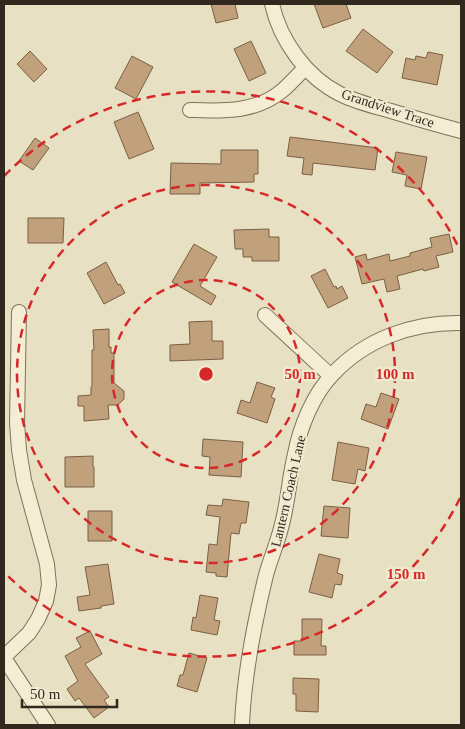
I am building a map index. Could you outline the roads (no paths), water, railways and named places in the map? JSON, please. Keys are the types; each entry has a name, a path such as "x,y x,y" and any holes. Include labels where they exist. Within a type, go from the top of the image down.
{"street":[{"name":"Grandview Trace","path":"272,4 274,15 281,31 306,68 338,93 361,102 461,132"},
{"path":"190,110 243,109 261,104 283,90 306,68"},
{"path":"19,312 17,423 19,450 24,480 48,564 49,585 46,602 38,619 29,633 4,658 48,725"},
{"path":"266,316 331,376"},
{"name":"Lantern Coach Lane","path":"242,725 246,679 258,612 267,574 282,527 295,453 312,405 331,376 364,348 384,338 426,324 461,323"}]}
